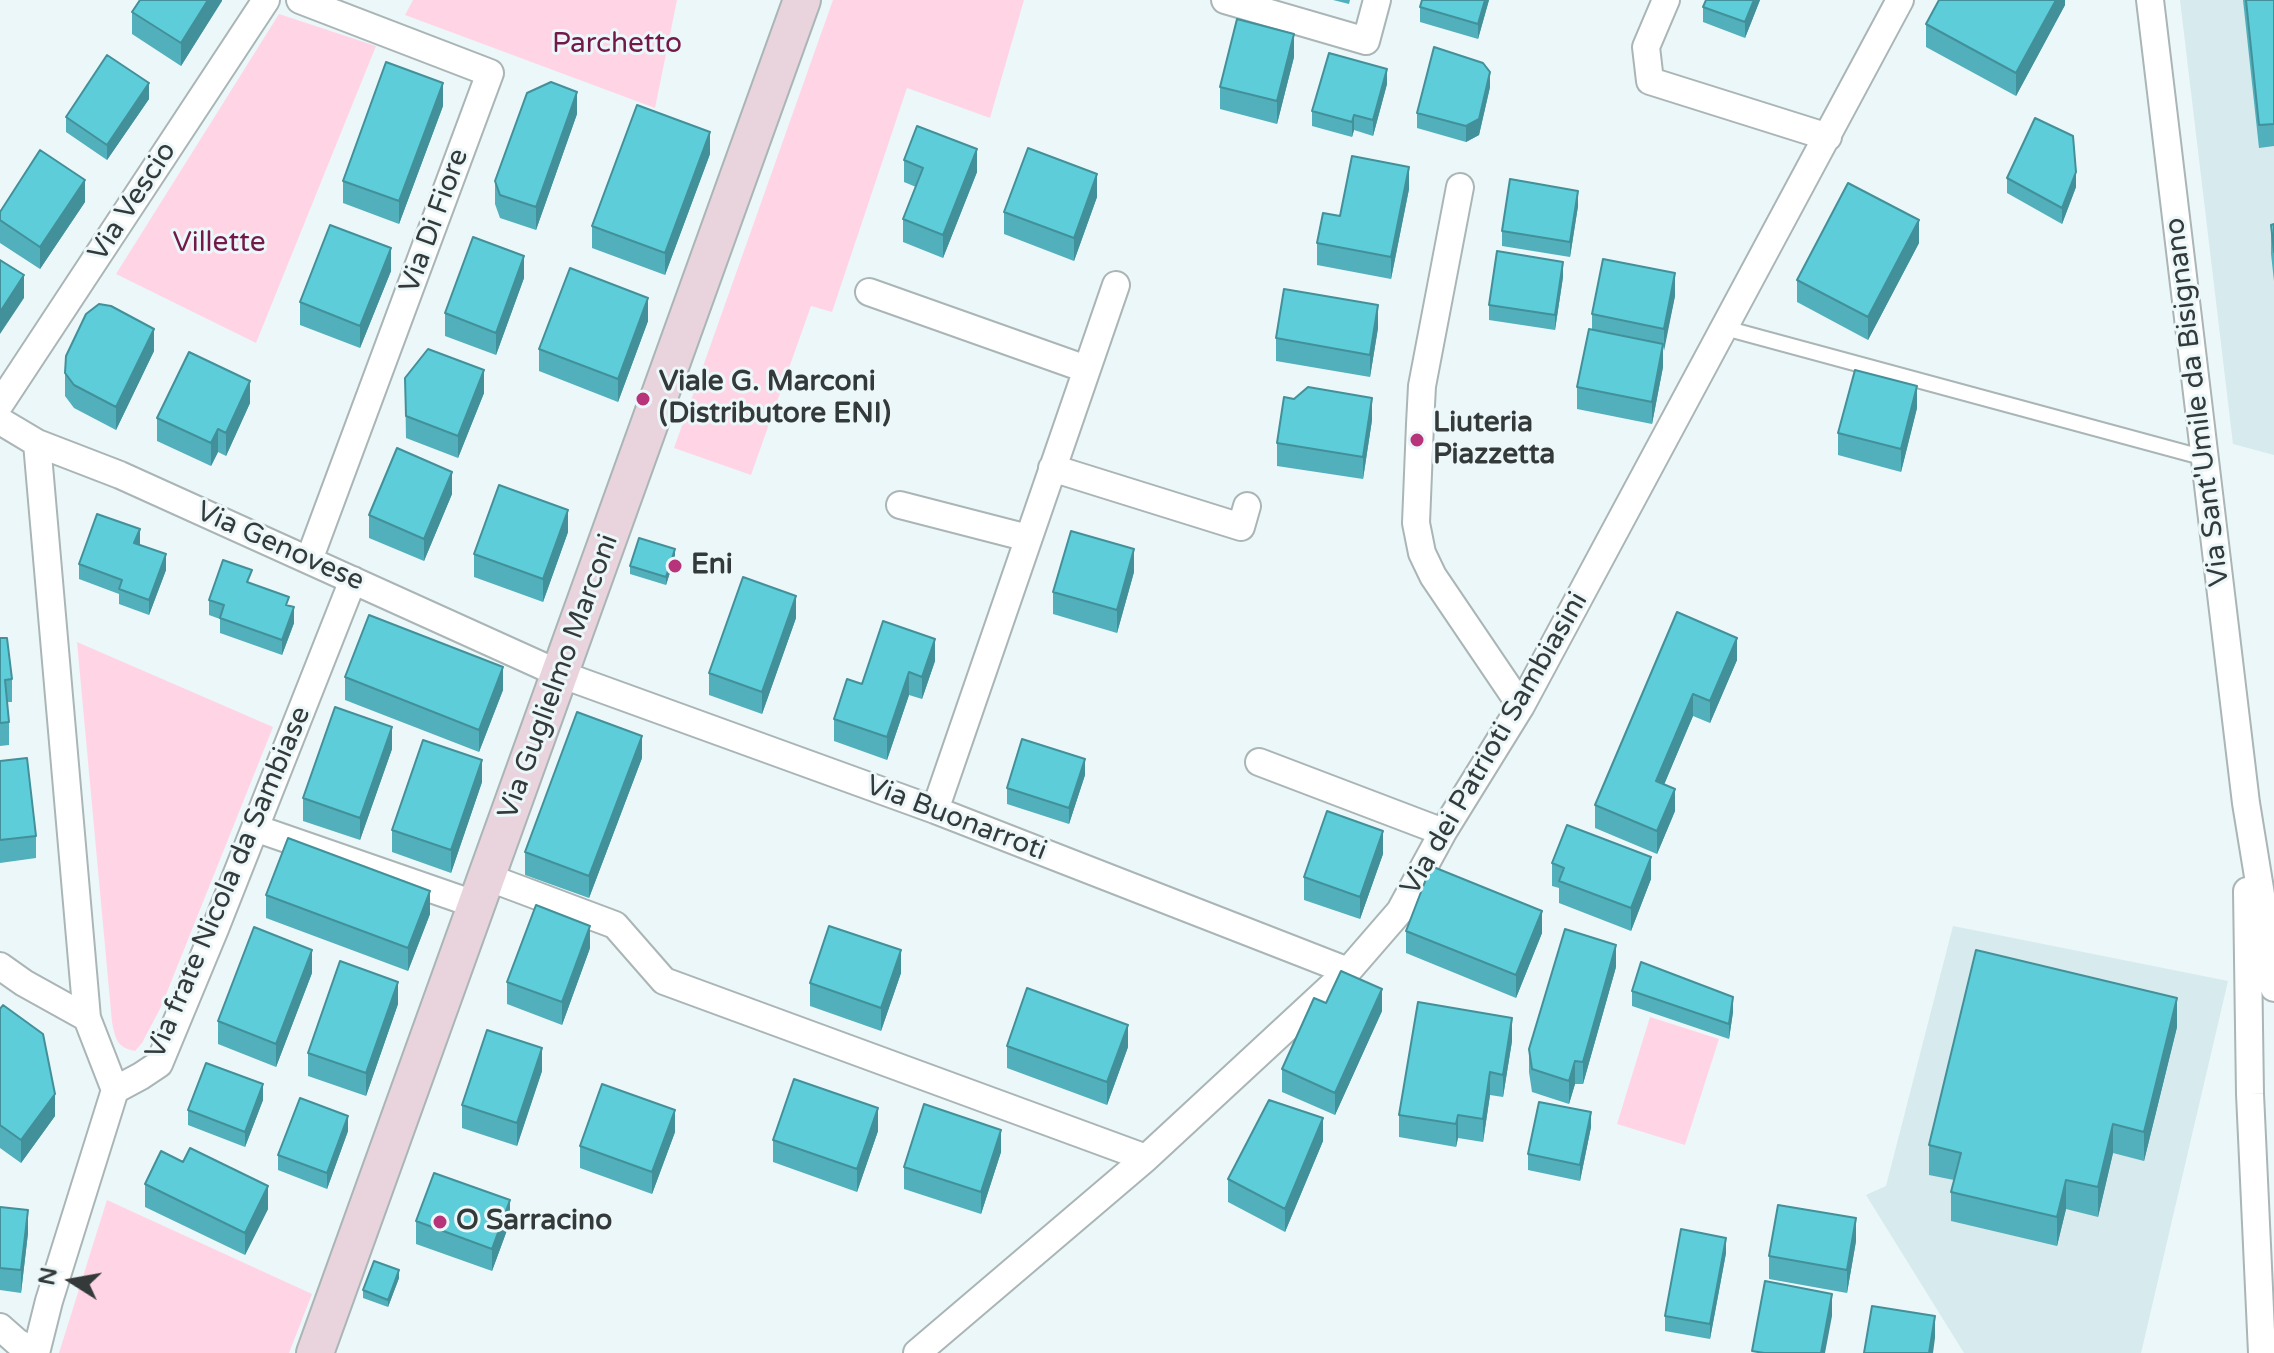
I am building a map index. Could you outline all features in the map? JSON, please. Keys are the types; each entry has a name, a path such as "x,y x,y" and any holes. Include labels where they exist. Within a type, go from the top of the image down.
{"main road":[{"name":"Via Guglielmo Marconi","path":"315,1353 802,0"}],"street":[{"name":"Via Vescio","path":"0,404 266,0"},
{"name":"Via Di Fiore","path":"300,0 490,73 309,560"},
{"path":"1225,0 1366,41 1377,0"},
{"path":"1666,0 1646,47 1650,81 1828,137"},
{"name":"Via dei Patrioti Sambiasini","path":"917,1353 1146,1158 1348,971 1400,911 1443,832 1521,706 1900,0"},
{"name":"Via Sant'Umile da Bisignano","path":"2150,0 2246,803 2274,988"},
{"path":"1460,187 1422,386 1416,523 1422,553 1433,576 1521,706"},
{"path":"935,810 1116,285"},
{"path":"869,292 1086,369"},
{"name":"Via Genovese","path":"0,421 37,443 120,475 560,674"},
{"path":"0,1327 36,1353 49,1301 115,1090 87,1018 37,443"},
{"path":"1052,468 1241,527 1247,506"},
{"path":"900,505 1028,538"},
{"name":"Via frate Nicola da Sambiase","path":"115,1090 159,1064 353,580"},
{"name":"Via Buonarroti","path":"560,674 935,810 1348,971"},
{"path":"1259,762 1443,832"},
{"name":"Via Sant'Umile da Bisignano","path":"2246,803 2250,1094 2262,1353"},
{"path":"255,828 615,925 664,981 1146,1158"},
{"path":"0,966 87,1018"}],"lane":[{"path":"1725,328 2205,458"}],"shaded area":[{"path":"2180,0 2274,0 2274,455 2233,444"},
{"path":"1953,926 2228,981 2141,1353 1964,1353 1866,1195 1886,1186"}],"green space":[{"name":"Parchetto","path":"413,0 677,0 655,108 405,15"},
{"path":"833,0 1024,0 990,118 907,88 832,312 811,306 751,475 674,448"},
{"name":"Villette","path":"279,14 376,46 256,343 116,274"},
{"path":"77,642 273,727 161,1007 135,1051 118,1041 112,1022"},
{"path":"1650,1017 1719,1039 1685,1145 1617,1124"},
{"path":"107,1200 312,1294 289,1353 59,1353"}],"building":[{"path":"140,0 208,0 181,43 132,12"},
{"path":"1422,0 1485,0 1478,24 1420,7"},
{"path":"1706,0 1754,0 1745,22 1703,7"},
{"path":"1939,0 2056,0 2016,73 1926,24"},
{"path":"2246,0 2274,0 2274,124 2259,125"},
{"path":"1237,19 1294,34 1277,101 1220,87"},
{"path":"1434,47 1483,63 1490,72 1479,119 1466,126 1417,113"},
{"path":"1329,53 1387,69 1373,120 1354,115 1352,122 1312,111"},
{"path":"107,55 149,83 107,145 66,117"},
{"path":"386,62 443,83 399,201 343,181"},
{"path":"551,82 577,92 536,207 500,195 495,181 527,93"},
{"path":"637,105 710,132 665,253 592,226"},
{"path":"2035,118 2073,136 2076,172 2062,208 2007,178"},
{"path":"917,126 977,149 943,235 903,219 923,168 904,160"},
{"path":"1028,148 1097,174 1074,238 1004,212"},
{"path":"40,150 85,180 40,247 0,220 0,212"},
{"path":"1352,156 1409,167 1391,257 1317,243 1323,213 1340,216"},
{"path":"1510,179 1578,191 1570,242 1502,231"},
{"path":"1848,183 1919,220 1868,317 1797,280"},
{"path":"2274,224 2274,252 2271,225"},
{"path":"330,225 391,248 360,326 300,302"},
{"path":"473,237 524,256 496,333 445,313"},
{"path":"1497,251 1563,262 1555,315 1489,305"},
{"path":"1603,259 1675,273 1664,329 1592,314"},
{"path":"0,260 24,275 0,312"},
{"path":"570,268 648,298 618,379 539,349"},
{"path":"1284,289 1378,305 1370,355 1276,338"},
{"path":"99,304 111,306 154,329 116,407 74,385 65,373 66,356 86,314"},
{"path":"1589,329 1663,344 1652,402 1577,387"},
{"path":"428,349 484,370 458,436 406,416 405,378"},
{"path":"189,352 250,381 226,433 218,429 211,443 157,418"},
{"path":"1855,370 1917,386 1901,449 1838,433"},
{"path":"1308,387 1372,398 1363,457 1277,443 1284,397 1294,399"},
{"path":"397,448 452,472 424,539 369,515"},
{"path":"499,485 568,510 543,579 474,554"},
{"path":"97,514 140,529 134,543 166,554 149,600 119,589 122,580 79,564"},
{"path":"1071,531 1134,549 1117,610 1053,592"},
{"path":"639,538 675,549 666,577 630,566"},
{"path":"223,560 252,570 247,582 289,597 286,605 294,607 282,640 220,618 224,605 209,600"},
{"path":"743,577 796,596 762,692 709,673"},
{"path":"1677,612 1737,638 1710,701 1693,694 1656,781 1675,789 1657,831 1595,805"},
{"path":"369,615 503,667 479,730 345,677"},
{"path":"883,621 935,639 922,677 909,672 887,737 834,719 847,679 862,684"},
{"path":"0,638 7,638 12,679 5,680 9,722 0,723"},
{"path":"335,707 392,727 360,818 303,798"},
{"path":"577,712 642,736 589,876 525,852"},
{"path":"1022,739 1085,759 1069,808 1007,788"},
{"path":"423,740 482,760 451,850 392,830"},
{"path":"27,758 36,836 0,840 0,761"},
{"path":"1327,811 1383,831 1360,897 1304,877"},
{"path":"1567,825 1651,857 1631,908 1559,881 1564,868 1552,863"},
{"path":"288,838 430,891 408,948 266,895"},
{"path":"1431,866 1542,911 1516,975 1406,931"},
{"path":"536,905 590,926 562,1002 507,982"},
{"path":"829,926 901,950 881,1008 810,983"},
{"path":"254,927 312,950 276,1044 218,1021"},
{"path":"1565,929 1616,945 1583,1062 1575,1061 1569,1081 1532,1069 1529,1049"},
{"path":"1976,950 2177,998 2144,1132 2113,1124 2098,1187 2066,1180 2057,1217 1951,1192 1961,1153 1929,1145"},
{"path":"340,961 398,982 366,1073 308,1053"},
{"path":"1641,962 1733,997 1729,1024 1632,991"},
{"path":"1341,971 1382,989 1335,1093 1282,1069 1314,998 1326,1003"},
{"path":"1027,988 1128,1025 1107,1082 1007,1046"},
{"path":"1418,1002 1512,1018 1503,1075 1490,1072 1483,1119 1458,1115 1456,1124 1399,1115"},
{"path":"3,1005 43,1034 55,1094 21,1140 0,1125 0,1009"},
{"path":"487,1030 542,1048 517,1123 462,1105"},
{"path":"206,1063 263,1084 245,1132 188,1110"},
{"path":"794,1079 878,1108 857,1169 773,1140"},
{"path":"602,1084 675,1110 652,1172 580,1146"},
{"path":"300,1098 348,1116 327,1173 278,1155"},
{"path":"1269,1100 1323,1118 1285,1209 1228,1179"},
{"path":"1539,1102 1591,1112 1580,1165 1528,1154"},
{"path":"924,1104 1001,1130 981,1192 904,1167"},
{"path":"190,1148 268,1186 245,1233 145,1184 161,1151 183,1162"},
{"path":"434,1173 510,1200 492,1249 416,1221"},
{"path":"1778,1205 1856,1218 1847,1270 1769,1256"},
{"path":"0,1207 28,1210 21,1270 0,1268"},
{"path":"1681,1229 1726,1238 1710,1324 1665,1316"},
{"path":"374,1261 399,1270 388,1300 363,1290"},
{"path":"1765,1281 1832,1294 1821,1353 1752,1351"},
{"path":"1872,1306 1935,1316 1929,1353 1864,1353"}],"place":[{"name":"Viale G. Marconi (Distributore ENI)","path":"643,399"},
{"name":"Liuteria Piazzetta","path":"1417,440"},
{"name":"Eni","path":"675,566"},
{"name":"O Sarracino","path":"440,1222"}]}
